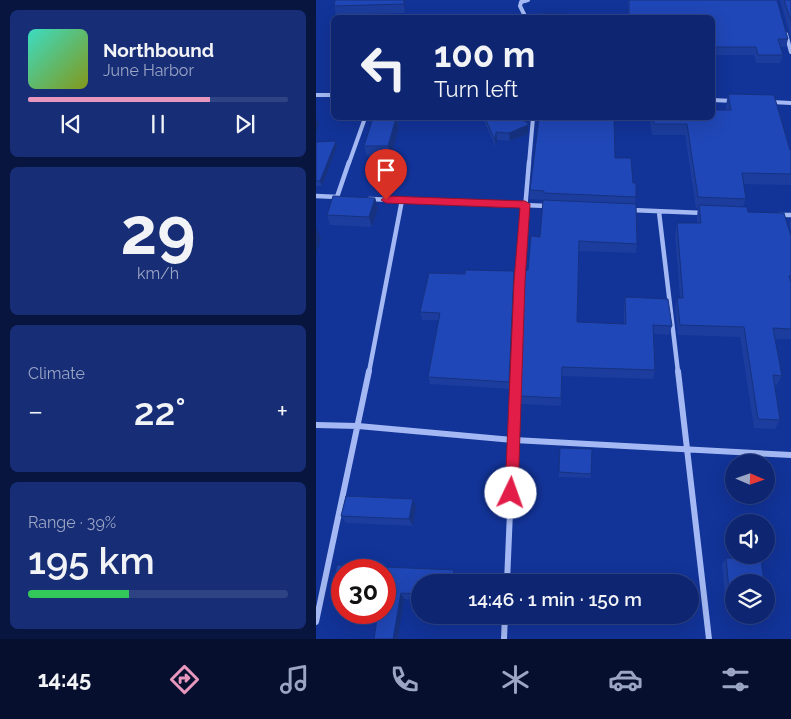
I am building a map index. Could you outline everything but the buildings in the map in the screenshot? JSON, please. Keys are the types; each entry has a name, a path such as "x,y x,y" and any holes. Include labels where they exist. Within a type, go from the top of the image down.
{"street":[{"path":"524,15 520,6 521,2 528,0"},
{"path":"784,26 791,52"},
{"path":"316,95 331,95"},
{"path":"715,100 742,101"},
{"path":"761,102 791,103"},
{"path":"337,197 364,120"},
{"path":"507,574 519,281 534,120"},
{"path":"316,196 347,197"},
{"path":"365,198 554,206"},
{"path":"316,622 381,316 402,200"},
{"path":"620,210 706,213"},
{"path":"659,212 709,639"},
{"path":"773,214 791,215"},
{"path":"782,215 784,223"},
{"path":"316,425 358,426 514,440 791,455"},
{"path":"504,639 505,624"}],"route":[{"path":"386,200 525,204 519,281 511,493"}]}
